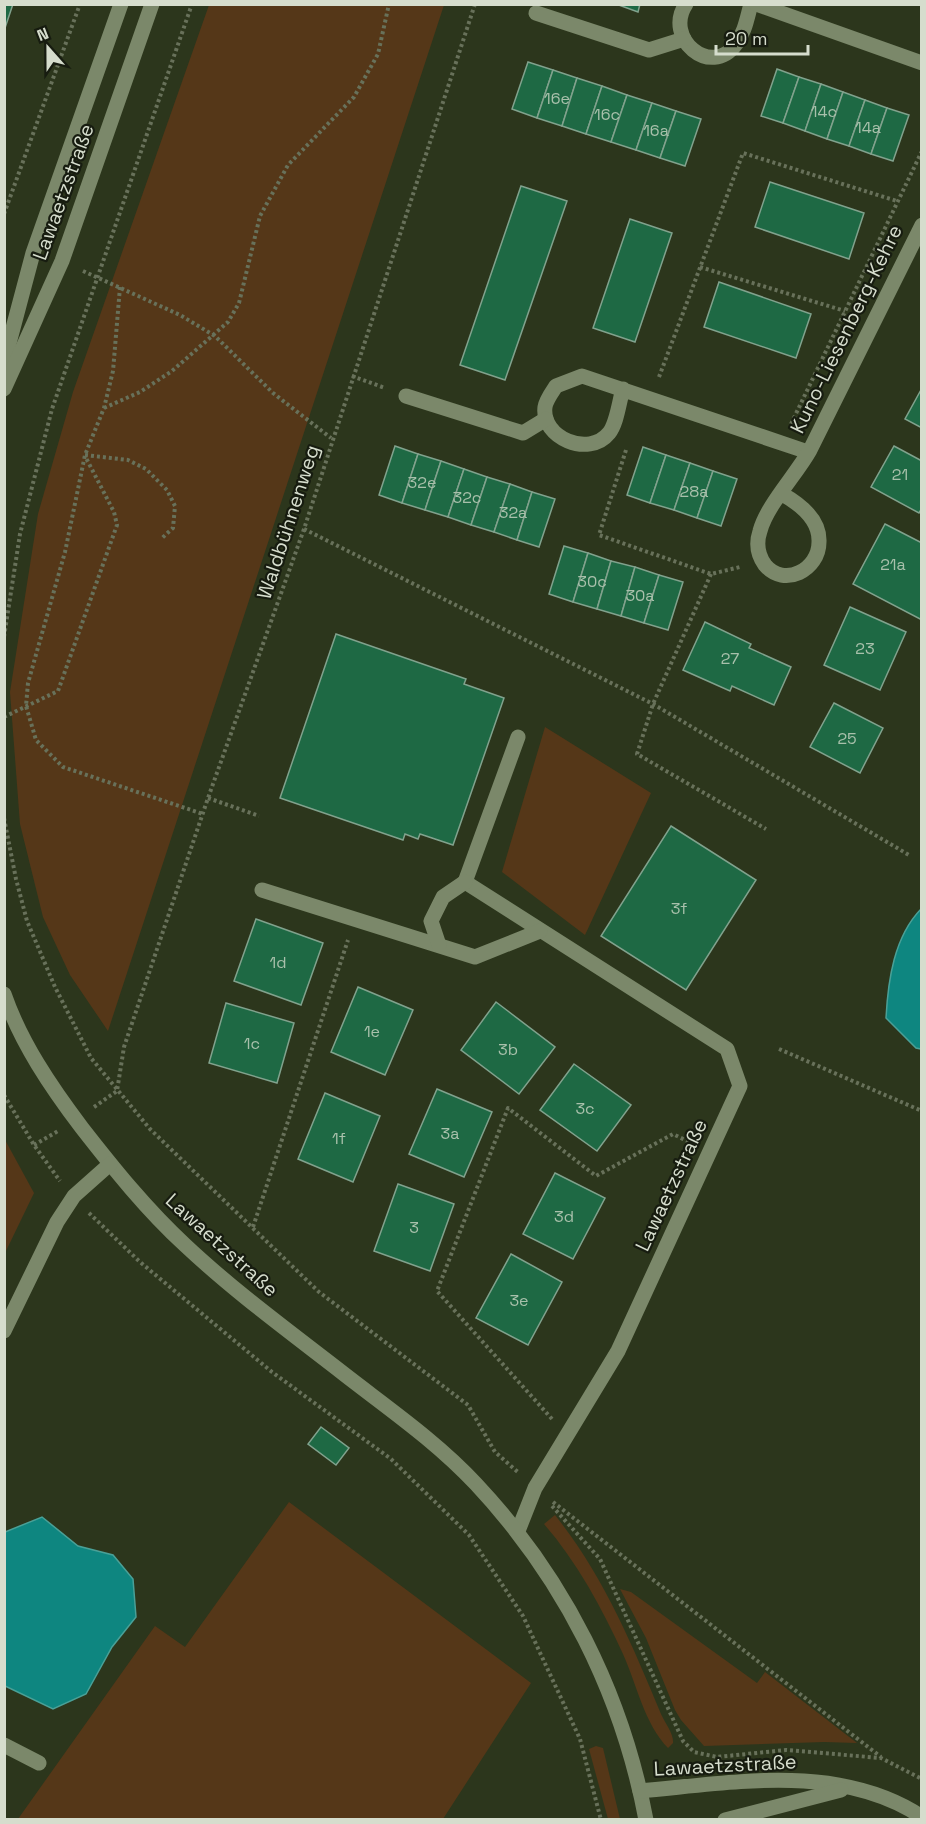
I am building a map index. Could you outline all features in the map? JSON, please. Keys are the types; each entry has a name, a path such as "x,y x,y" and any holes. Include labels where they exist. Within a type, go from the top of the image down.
{"street":[{"name":"Lawaetzstraße","path":"4,362 33,253 121,4"},
{"name":"Lawaetzstraße","path":"4,389 62,261 152,4"},
{"path":"686,4 680,19 686,46 698,55 710,58 725,55 735,45 744,30 751,4"},
{"path":"756,4 921,63"},
{"path":"536,13 649,50 684,39"},
{"name":"Kuno-Liesenberg-Kehre","path":"782,494 809,515 820,540 818,553 811,566 797,574 783,576 771,571 756,547 767,514 808,452 921,225"},
{"name":"Kuno-Liesenberg-Kehre","path":"546,419 545,406 555,386 565,380 582,376 808,452"},
{"path":"406,396 523,433 546,419 552,430 563,440 589,445 600,441 609,433 623,389"},
{"path":"439,945 431,921 443,897 465,882 518,737"},
{"name":"Lawaetzstraße","path":"465,882 727,1049 740,1086 618,1351 535,1488 518,1531"},
{"path":"262,890 475,957 540,931"},
{"name":"Lawaetzstraße","path":"4,994 34,1059 54,1090 110,1164 192,1251 233,1288 429,1440 475,1482 518,1531 567,1604 601,1670 622,1728 646,1820"},
{"path":"4,1331 57,1222 74,1196 110,1164"},
{"path":"4,1745 39,1763"},
{"name":"Lawaetzstraße","path":"640,1791 790,1779 847,1788 880,1797 921,1817"},
{"name":"Lawaetzstraße","path":"725,1820 847,1788"}],"path":[{"path":"4,214 80,4"},
{"path":"4,637 11,586 31,482 52,409 99,279 192,4"},
{"path":"104,408 140,392 172,371 215,336 228,322 239,303 260,216 288,165 354,97 378,54 388,4"},
{"name":"Waldbühnenweg","path":"117,1091 124,1047 208,798 304,529 331,438 475,4"},
{"path":"782,443 921,151"},
{"path":"743,153 897,201"},
{"path":"62,261 180,315 215,336 273,393 331,438"},
{"path":"700,267 845,311"},
{"path":"120,287 113,371 104,408 85,455 62,562 28,683 26,706 36,740 63,767 203,814"},
{"path":"352,376 406,396"},
{"path":"85,455 128,460 146,469 167,490 175,506 173,528 161,539"},
{"path":"4,717 58,691 117,525 114,512 85,455"},
{"path":"304,529 653,704 909,855"},
{"path":"711,574 653,704 637,754 766,829"},
{"path":"208,798 259,816"},
{"path":"4,818 27,921 55,987 91,1058 150,1129 319,1292 468,1406 495,1452 535,1488 881,1758 921,1779"},
{"path":"253,1227 355,919"},
{"path":"779,1049 921,1111"},
{"path":"4,1095 34,1145 74,1196 140,1262 272,1372 391,1459 469,1535 524,1616 580,1739 601,1820"},
{"path":"566,1435 437,1291 508,1108 596,1176 673,1134 709,1152"},
{"path":"535,1488 600,1559 683,1741 694,1752 717,1757 786,1750 881,1758"}],"shaded area":[{"path":"209,5 444,5 108,1031 70,975 43,917 20,824 10,692 38,514 73,392"},
{"path":"545,727 651,793 585,935 502,872"},
{"path":"4,1138 34,1193 5,1253 4,1253"},
{"path":"289,1502 531,1683 443,1819 18,1819 155,1626 185,1647"},
{"path":"555,1515 588,1562 615,1611 671,1732 673,1743 668,1748 647,1715 623,1654 597,1603 578,1570 544,1524"},
{"path":"620,1589 631,1592 757,1683 765,1672 857,1743 704,1746 675,1710 646,1638"},
{"path":"596,1746 603,1748 620,1819 608,1819 589,1749"}],"water":[{"path":"921,909 921,1049 916,1048 886,1018 894,960 904,933"},
{"path":"42,1517 78,1546 113,1555 133,1579 136,1617 112,1647 86,1694 53,1709 5,1686 5,1532"}],"building":[{"path":"4,4 13,4 4,31"},
{"path":"616,4 640,4 638,12"},
{"path":"528,62 553,70 537,118 512,109"},
{"path":"777,69 799,77 783,123 761,116"},
{"path":"553,70 577,78 562,126 537,118"},
{"path":"799,77 821,84 805,131 783,123"},
{"path":"577,78 602,86 586,134 562,126"},
{"path":"821,84 843,92 827,139 805,131"},
{"path":"602,86 627,95 611,142 586,134"},
{"path":"843,92 865,100 849,146 827,139"},
{"path":"627,95 652,103 636,150 611,142"},
{"path":"865,100 887,108 871,154 849,146"},
{"path":"652,103 676,111 660,158 636,150"},
{"path":"887,108 909,115 893,161 871,154"},
{"path":"676,111 701,119 685,166 660,158"},
{"path":"770,182 864,213 849,259 755,227"},
{"path":"521,186 567,201 505,380 460,365"},
{"path":"630,219 672,233 635,342 593,328"},
{"path":"719,282 811,314 796,358 704,327"},
{"path":"922,388 922,428 905,419"},
{"path":"395,446 418,454 402,503 379,495"},
{"path":"894,446 922,461 922,508 919,513 871,487"},
{"path":"643,447 666,455 650,503 627,495"},
{"path":"418,454 441,461 425,510 402,503"},
{"path":"666,455 690,463 674,510 650,503"},
{"path":"441,461 464,469 448,517 425,510"},
{"path":"690,463 713,471 697,518 674,510"},
{"path":"464,469 487,477 471,525 448,517"},
{"path":"713,471 737,479 721,526 697,518"},
{"path":"487,477 510,484 494,532 471,525"},
{"path":"510,484 532,492 517,540 494,532"},
{"path":"532,492 555,499 539,547 517,540"},
{"path":"885,524 922,543 922,620 853,584"},
{"path":"564,546 588,553 573,602 549,594"},
{"path":"588,553 611,561 597,609 573,602"},
{"path":"611,561 635,567 621,616 597,609"},
{"path":"635,567 659,575 644,623 621,616"},
{"path":"659,575 683,582 668,630 644,623"},
{"path":"850,607 906,632 880,690 824,665"},
{"path":"705,622 751,644 749,648 791,667 774,705 732,686 730,691 683,670"},
{"path":"336,634 466,679 464,684 504,698 453,845 420,834 418,839 405,834 403,840 280,798"},
{"path":"834,703 883,728 860,773 810,747"},
{"path":"671,826 756,880 686,990 601,936"},
{"path":"256,919 323,943 301,1005 234,981"},
{"path":"358,987 413,1010 385,1075 331,1052"},
{"path":"496,1002 555,1047 519,1094 461,1050"},
{"path":"226,1003 294,1023 277,1083 209,1063"},
{"path":"574,1064 631,1105 597,1151 540,1110"},
{"path":"437,1089 492,1112 464,1177 409,1154"},
{"path":"325,1093 380,1116 353,1182 298,1159"},
{"path":"555,1173 605,1198 573,1259 523,1234"},
{"path":"398,1184 454,1204 430,1271 374,1251"},
{"path":"511,1254 562,1282 528,1345 476,1318"},
{"path":"321,1427 349,1448 336,1465 308,1444"}]}
